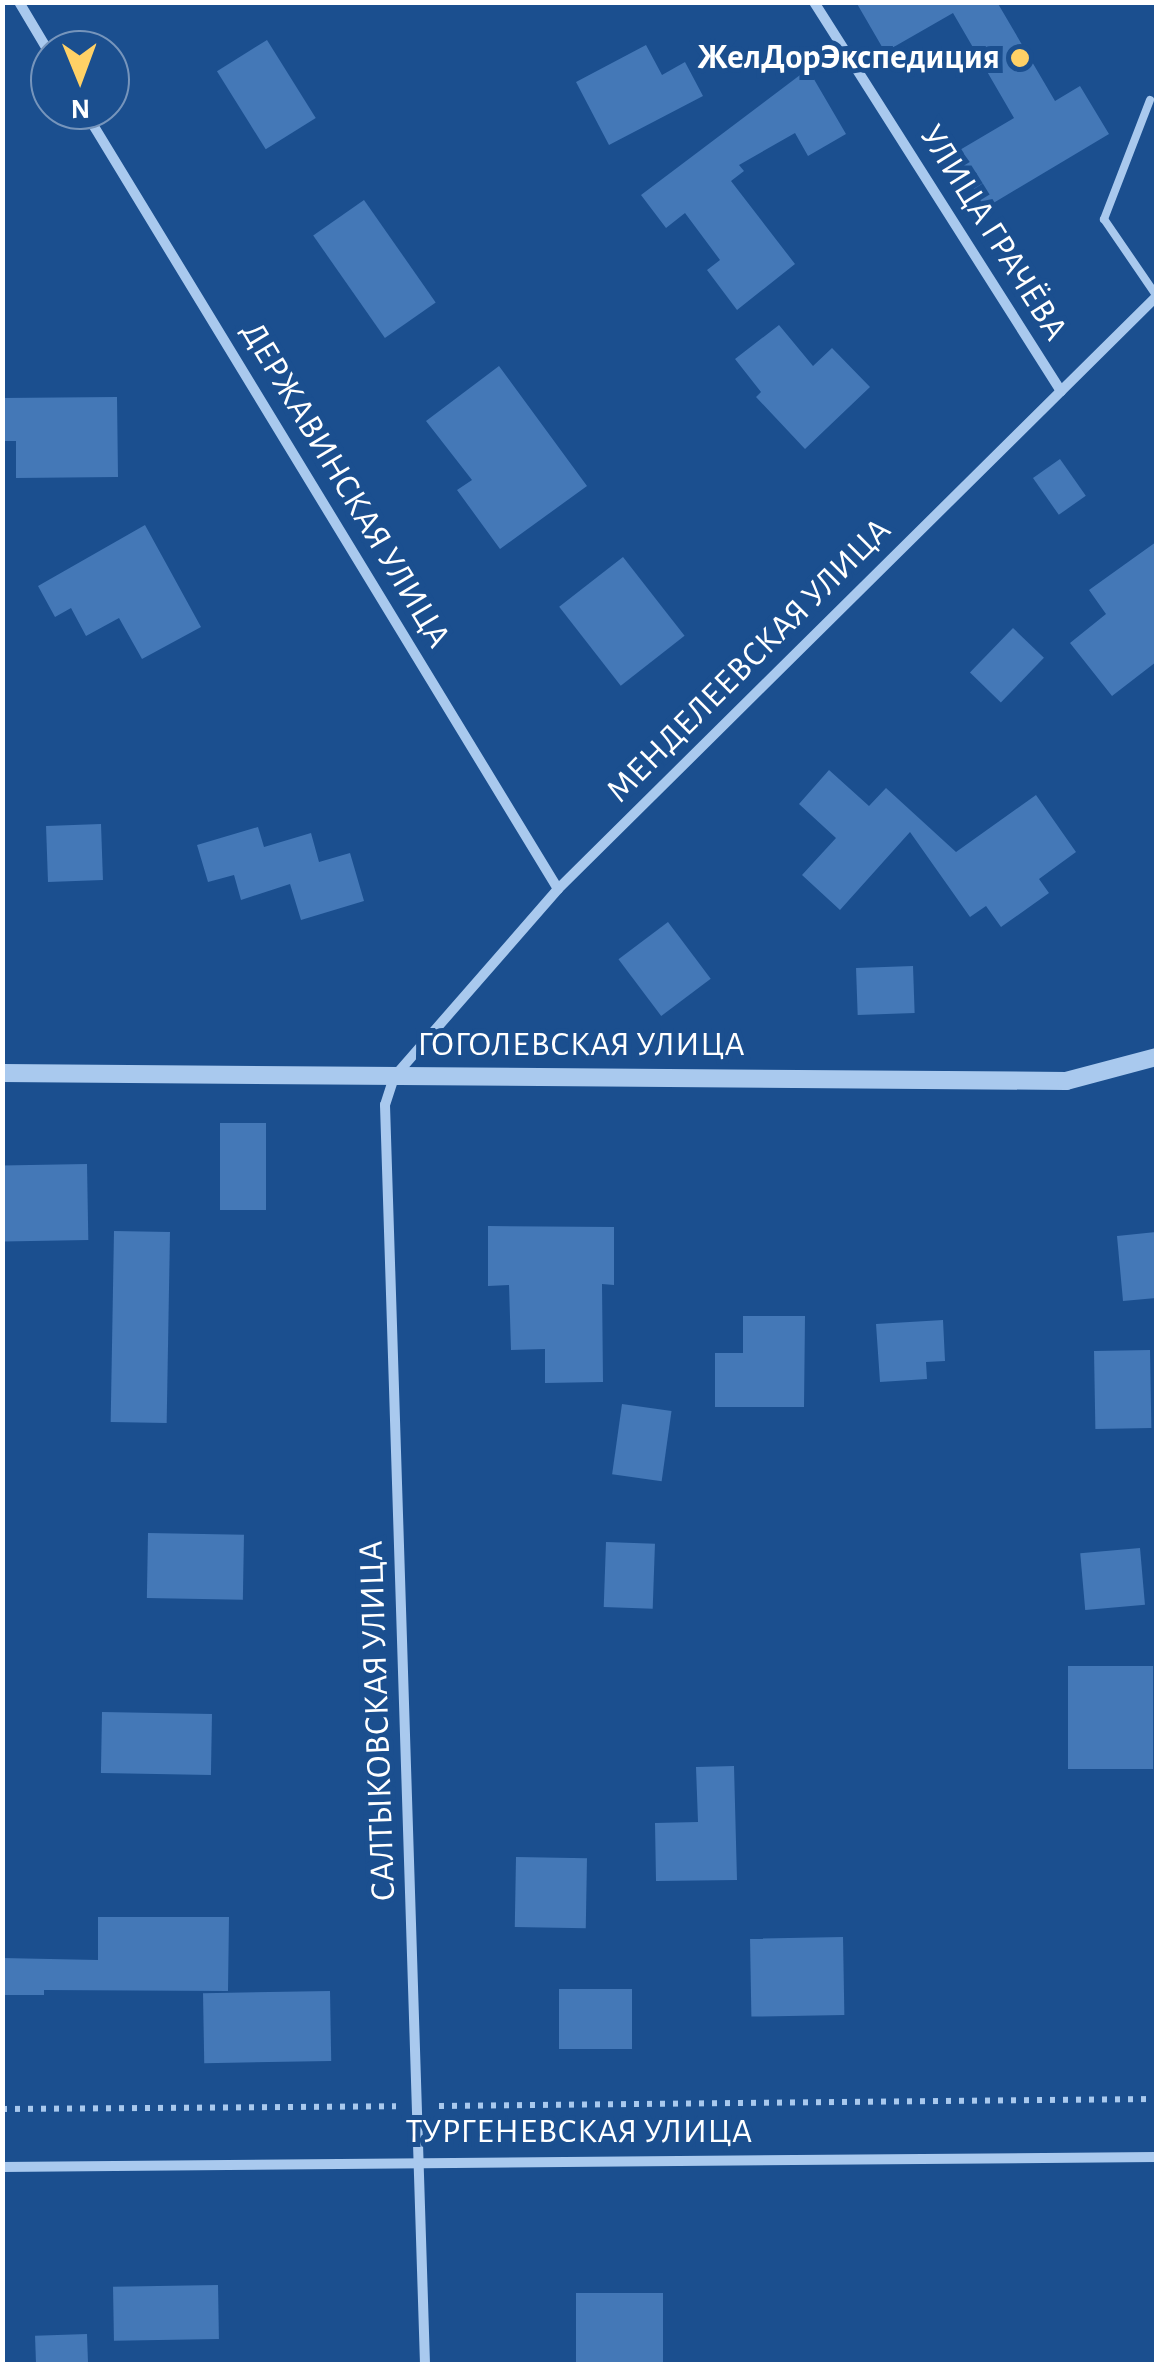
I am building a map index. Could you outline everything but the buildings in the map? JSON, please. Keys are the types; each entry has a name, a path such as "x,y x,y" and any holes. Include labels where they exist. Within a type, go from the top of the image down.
{"street":[{"path":"19,2 36,30"},
{"name":"УЛИЦА ГРАЧЁВА","path":"814,2 1061,392"},
{"name":"ДЕРЖАВИНСКАЯ УЛИЦА","path":"96,130 558,889"},
{"name":"МЕНДЕЛЕЕВСКАЯ УЛИЦА","path":"394,1077 558,889 1156,296"},
{"name":"ГОГОЛЕВСКАЯ УЛИЦА","path":"2,1073 1066,1081 1156,1057"},
{"name":"САЛТЫКОВСКАЯ УЛИЦА","path":"394,1077 385,1105 425,2364"},
{"name":"ТУРГЕНЕВСКАЯ УЛИЦА","path":"2,2168 420,2160 1156,2157"}],"lane":[{"path":"1150,100 1104,219 1156,296"}],"path":[{"path":"2,2109 1156,2099"}],"place":[{"name":"ЖелДорЭкспедиция","path":"1020,58"}]}
